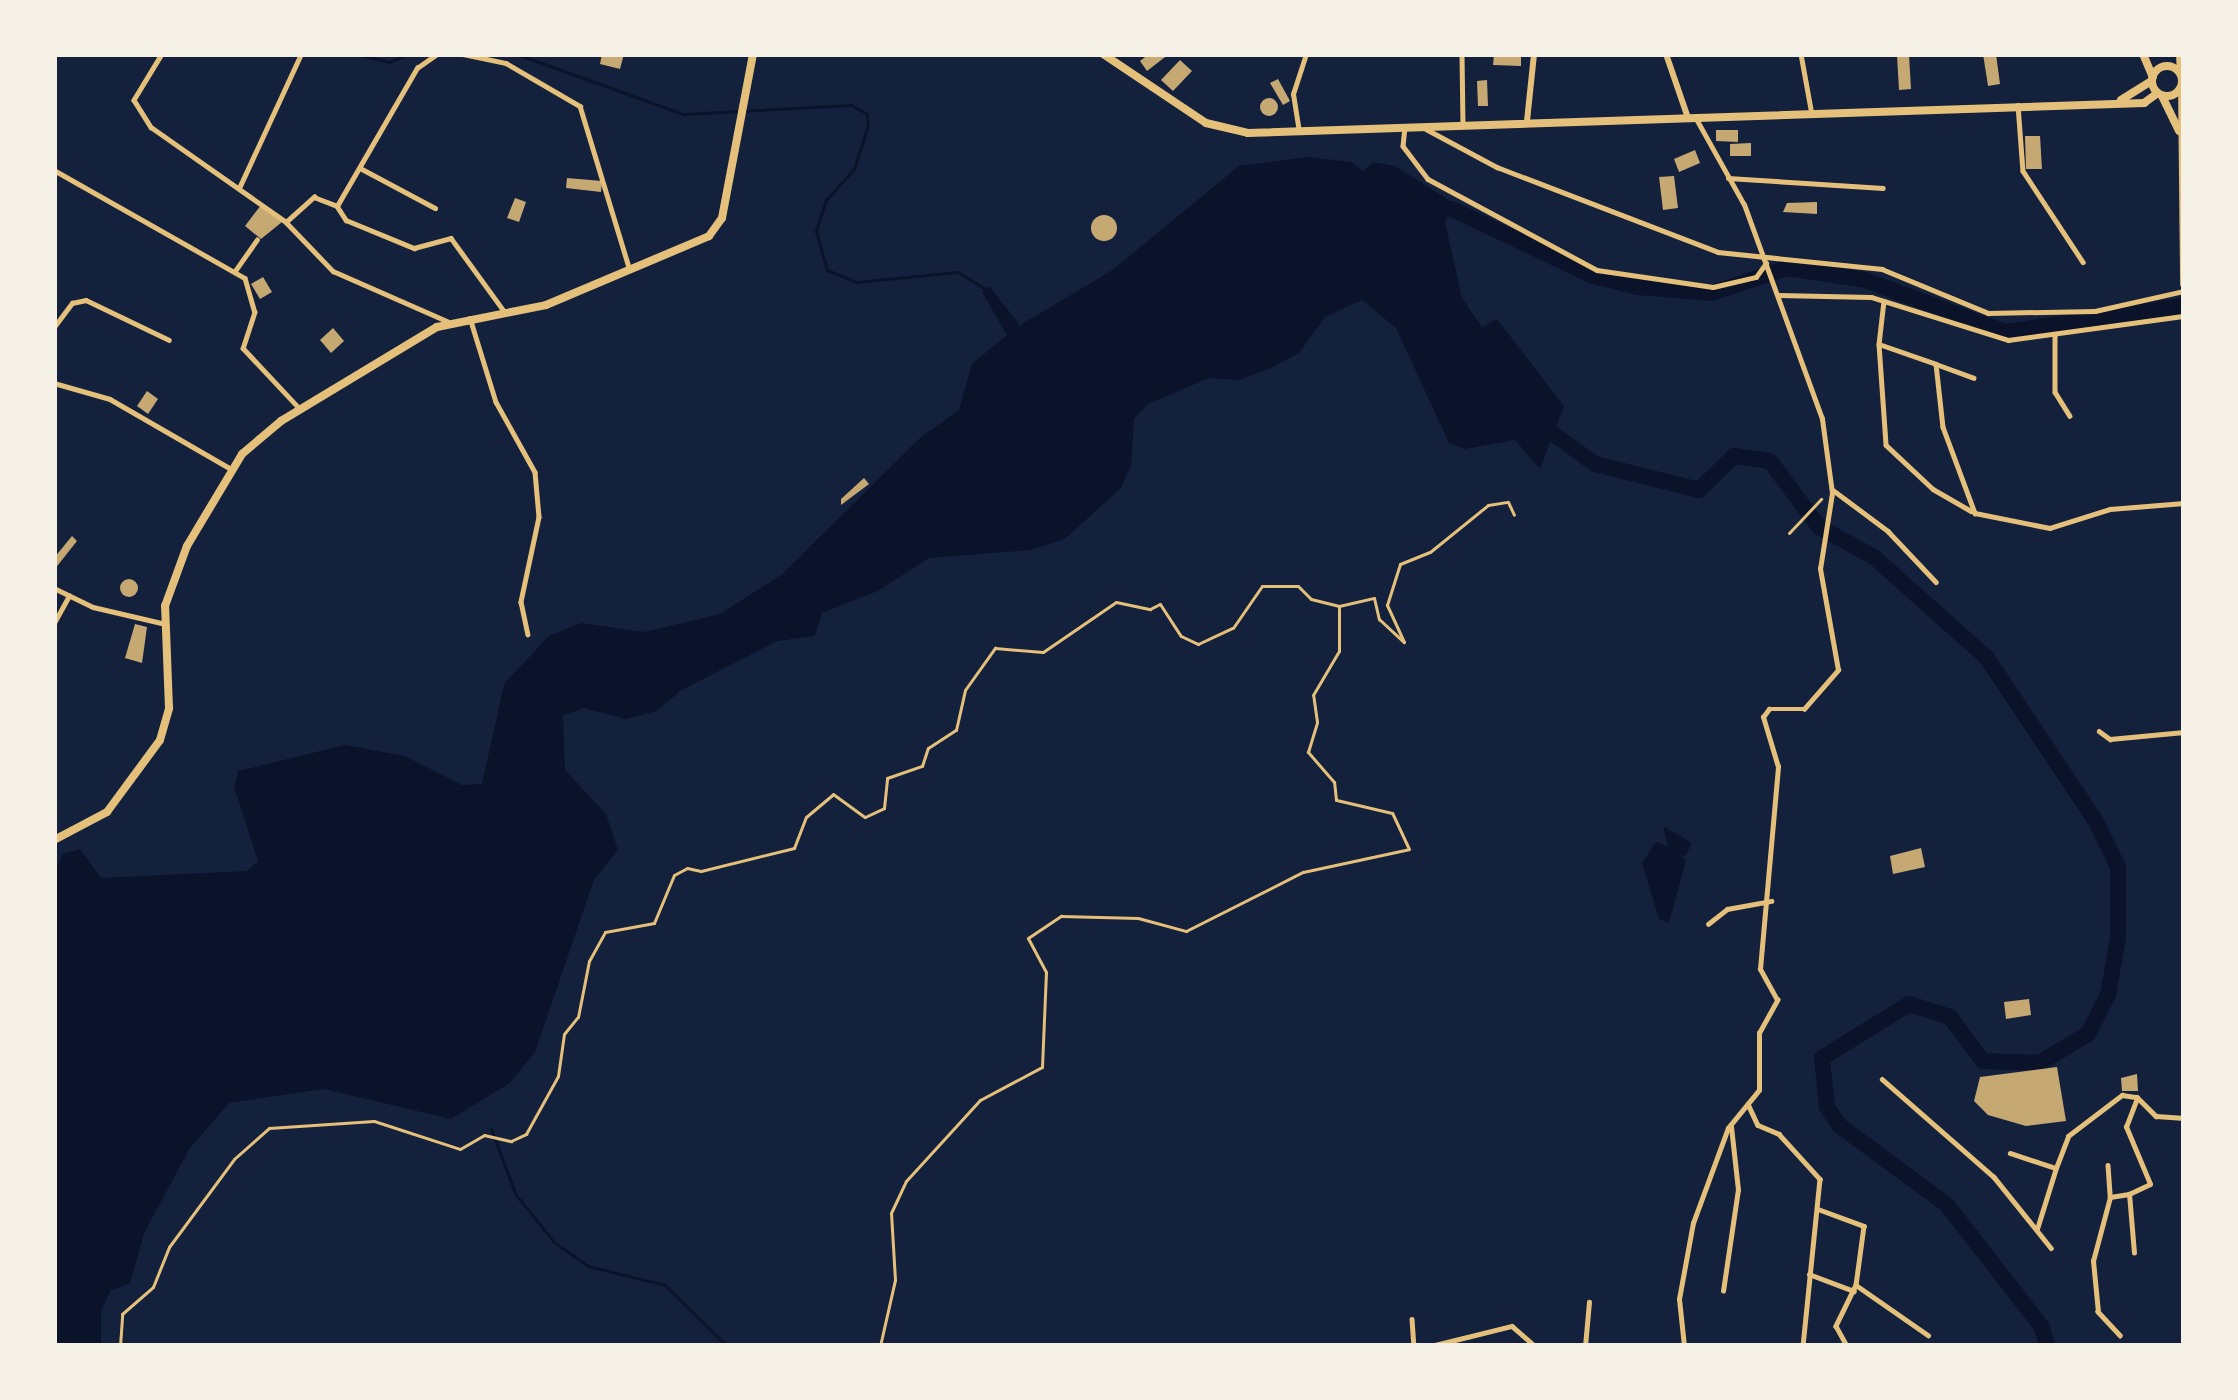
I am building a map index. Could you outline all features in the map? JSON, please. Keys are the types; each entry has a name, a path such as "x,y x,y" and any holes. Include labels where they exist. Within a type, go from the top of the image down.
{"main road":[{"path":"54,840 98,820 160,740 169,708 163,623 187,546 231,469 300,409 449,322 507,315 630,271 714,231 743,128 753,54"},
{"path":"1103,54 1215,128 1299,132 1811,109 2144,103 2179,75"},
{"path":"1527,121 1534,54"},
{"path":"1666,54 1690,115"},
{"path":"2143,54 2181,139"},
{"path":"2166,54 2179,75"},
{"path":"2180,54 2184,287"},
{"path":"2120,101 2163,67 2179,75"}],"street":[{"path":"162,54 137,90 141,115 286,222 333,271 449,322"},
{"path":"240,186 301,54"},
{"path":"338,206 416,68 437,54"},
{"path":"463,54 506,63 580,106 630,271"},
{"path":"1299,132 1293,94 1306,54"},
{"path":"1462,54 1463,124"},
{"path":"1801,54 1811,109"},
{"path":"2018,106 2023,171 2083,262"},
{"path":"1684,1346 1679,1299 1693,1223 1731,1127 1762,1081 1759,1033 1778,1000 1760,969 1771,901 1778,766 1763,718 1769,709 1794,714 1836,680 1821,564 1832,491 1822,418 1767,266 1728,178 1690,115"},
{"path":"1405,126 1403,146 1428,179 1597,271 1713,287 1756,277 1767,266"},
{"path":"1420,126 1497,166 1718,252 1767,266 1882,268 1934,295 2008,315 2095,311 2184,287"},
{"path":"362,169 435,208"},
{"path":"54,170 245,278 255,312 243,348 300,409"},
{"path":"1728,178 1883,188"},
{"path":"286,222 314,197 338,206 346,220 414,248 451,238 507,315"},
{"path":"235,271 257,240"},
{"path":"1778,295 1884,301 1986,336 2055,335 2184,316"},
{"path":"54,327 72,303 86,301 169,340"},
{"path":"1884,301 1879,344 1886,445 1933,489 1975,513 2050,528 2110,509 2184,503"},
{"path":"470,318 496,402 535,472 539,517 521,602 528,634"},
{"path":"2055,335 2055,392 2070,416"},
{"path":"1879,344 1974,378"},
{"path":"1936,364 1943,427 1975,513"},
{"path":"54,383 110,399 231,469"},
{"path":"1832,491 1888,531 1936,582"},
{"path":"54,588 163,623"},
{"path":"54,623 69,596"},
{"path":"2099,731 2110,739 2184,732"},
{"path":"1708,924 1727,909 1771,901"},
{"path":"1882,1078 1994,1177 2051,1248"},
{"path":"2036,1228 2068,1136 2122,1095 2137,1097 2156,1116 2184,1118"},
{"path":"2110,1197 2150,1184 2126,1127 2137,1097"},
{"path":"1748,1104 1758,1125 1817,1171 1803,1346"},
{"path":"1723,1292 1738,1190 1731,1127"},
{"path":"2010,1153 2056,1168"},
{"path":"2108,1165 2110,1197 2094,1285 2098,1312 2120,1336"},
{"path":"2129,1194 2134,1253"},
{"path":"1816,1208 1864,1226 1855,1288 1836,1326 1847,1346"},
{"path":"1809,1274 1855,1288 1928,1335"},
{"path":"1585,1346 1589,1302"},
{"path":"1412,1319 1414,1346"},
{"path":"1431,1346 1512,1326 1534,1346"}],"path":[{"path":"1789,533 1821,499"},
{"path":"120,1346 122,1314 153,1287 170,1247 234,1159 269,1128 374,1121 460,1149 484,1135 511,1141 526,1134 558,1076 564,1034 578,1017 589,961 605,932 654,923 674,875 687,868 701,872 794,848 806,817 833,794 865,817 884,808 887,778 922,766 928,748 956,730 965,690 994,648 1043,652 1117,602 1150,609 1160,604 1181,636 1198,644 1233,628 1262,586 1298,586 1311,599 1339,605 1374,598 1379,619 1404,642 1387,605 1400,564 1430,552 1487,505 1508,502 1514,514"},
{"path":"880,1346 895,1280 891,1213 906,1181 980,1100 1042,1067 1046,972 1028,938 1061,916 1138,918 1186,931 1304,872 1409,849 1392,813 1336,800 1334,782 1308,752 1317,722 1313,695 1339,650 1339,605"}],"water":[{"path":"1309,157 1351,162 1363,171 1373,162 1395,166 1455,204 1445,222 1462,298 1482,327 1497,319 1564,406 1540,469 1515,440 1465,449 1449,443 1396,328 1362,300 1325,317 1299,353 1269,369 1239,380 1209,378 1148,404 1134,419 1131,465 1121,488 1065,539 1031,550 929,558 878,591 822,613 815,636 777,641 680,691 657,711 626,719 583,708 563,716 565,770 606,814 618,850 594,880 535,1052 510,1083 451,1119 324,1089 229,1103 190,1148 144,1233 130,1284 111,1290 101,1311 101,1346 54,1346 54,872 63,854 80,849 101,878 247,871 258,861 234,787 238,771 345,745 405,756 462,785 482,784 504,684 549,636 581,623 645,632 720,614 781,575 921,437 959,410 972,364 1007,335 982,292 989,286 1020,325 1111,271 1239,166"},
{"path":"1663,826 1692,843 1685,857 1676,852 1686,860 1669,923 1659,919 1642,863 1656,842 1668,846"}],"building":[{"path":"602,54 624,54 620,69 600,64"},
{"path":"1149,54 1169,54 1147,71 1140,61"},
{"path":"1494,54 1521,54 1521,66 1493,65"},
{"path":"1983,54 1996,54 2000,84 1988,86"},
{"path":"1909,55 1911,89 1899,90 1897,56"},
{"path":"1180,60 1192,71 1173,91 1161,80"},
{"path":"1278,79 1290,101 1283,105 1270,83"},
{"path":"1487,80 1488,106 1478,106 1477,81"},
{"path":"1269,98 1278,107 1269,116 1260,107"},
{"path":"1716,130 1738,130 1738,142 1716,141"},
{"path":"2025,136 2040,136 2042,169 2026,169"},
{"path":"1751,143 1751,156 1730,156 1730,144"},
{"path":"1695,150 1700,163 1679,172 1674,159"},
{"path":"1674,176 1678,208 1663,210 1659,177"},
{"path":"567,178 602,181 601,192 566,188"},
{"path":"515,198 526,202 519,222 507,218"},
{"path":"1817,202 1817,214 1783,212 1787,203"},
{"path":"261,205 282,222 261,239 245,226"},
{"path":"1104,215 1117,228 1104,241 1091,228"},
{"path":"263,277 272,292 260,299 251,284"},
{"path":"333,328 344,341 331,353 320,340"},
{"path":"147,391 158,399 148,414 137,406"},
{"path":"864,478 869,484 841,505 841,499"},
{"path":"72,536 77,541 54,570 54,558"},
{"path":"129,579 138,588 129,597 120,588"},
{"path":"135,624 147,627 142,663 125,658"},
{"path":"1921,848 1925,867 1893,874 1890,856"},
{"path":"2029,999 2031,1015 2006,1019 2004,1002"},
{"path":"2057,1067 2066,1121 2026,1126 1988,1115 1974,1101 1980,1077"},
{"path":"2137,1074 2138,1091 2122,1091 2121,1078"}],"waterway":[{"path":"357,54 389,62 408,54"},
{"path":"517,54 683,114 851,105 867,114 868,125 854,169 826,200 816,231 827,270 856,282 958,272 985,289"},
{"path":"1452,209 1593,276 1638,287 1712,293 1787,268 1865,280 2005,332 2181,306"},
{"path":"1534,420 1595,464 1699,490 1734,456 1770,461 1819,527 1874,557 1987,658 2095,820 2118,867 2118,938 2108,995 2088,1034 2039,1063 1983,1061 1950,1017 1909,1004 1822,1058 1827,1107 1840,1126 1947,1205 2042,1327 2047,1346"},
{"path":"491,1129 516,1195 554,1242 588,1266 665,1285 727,1346"}]}
